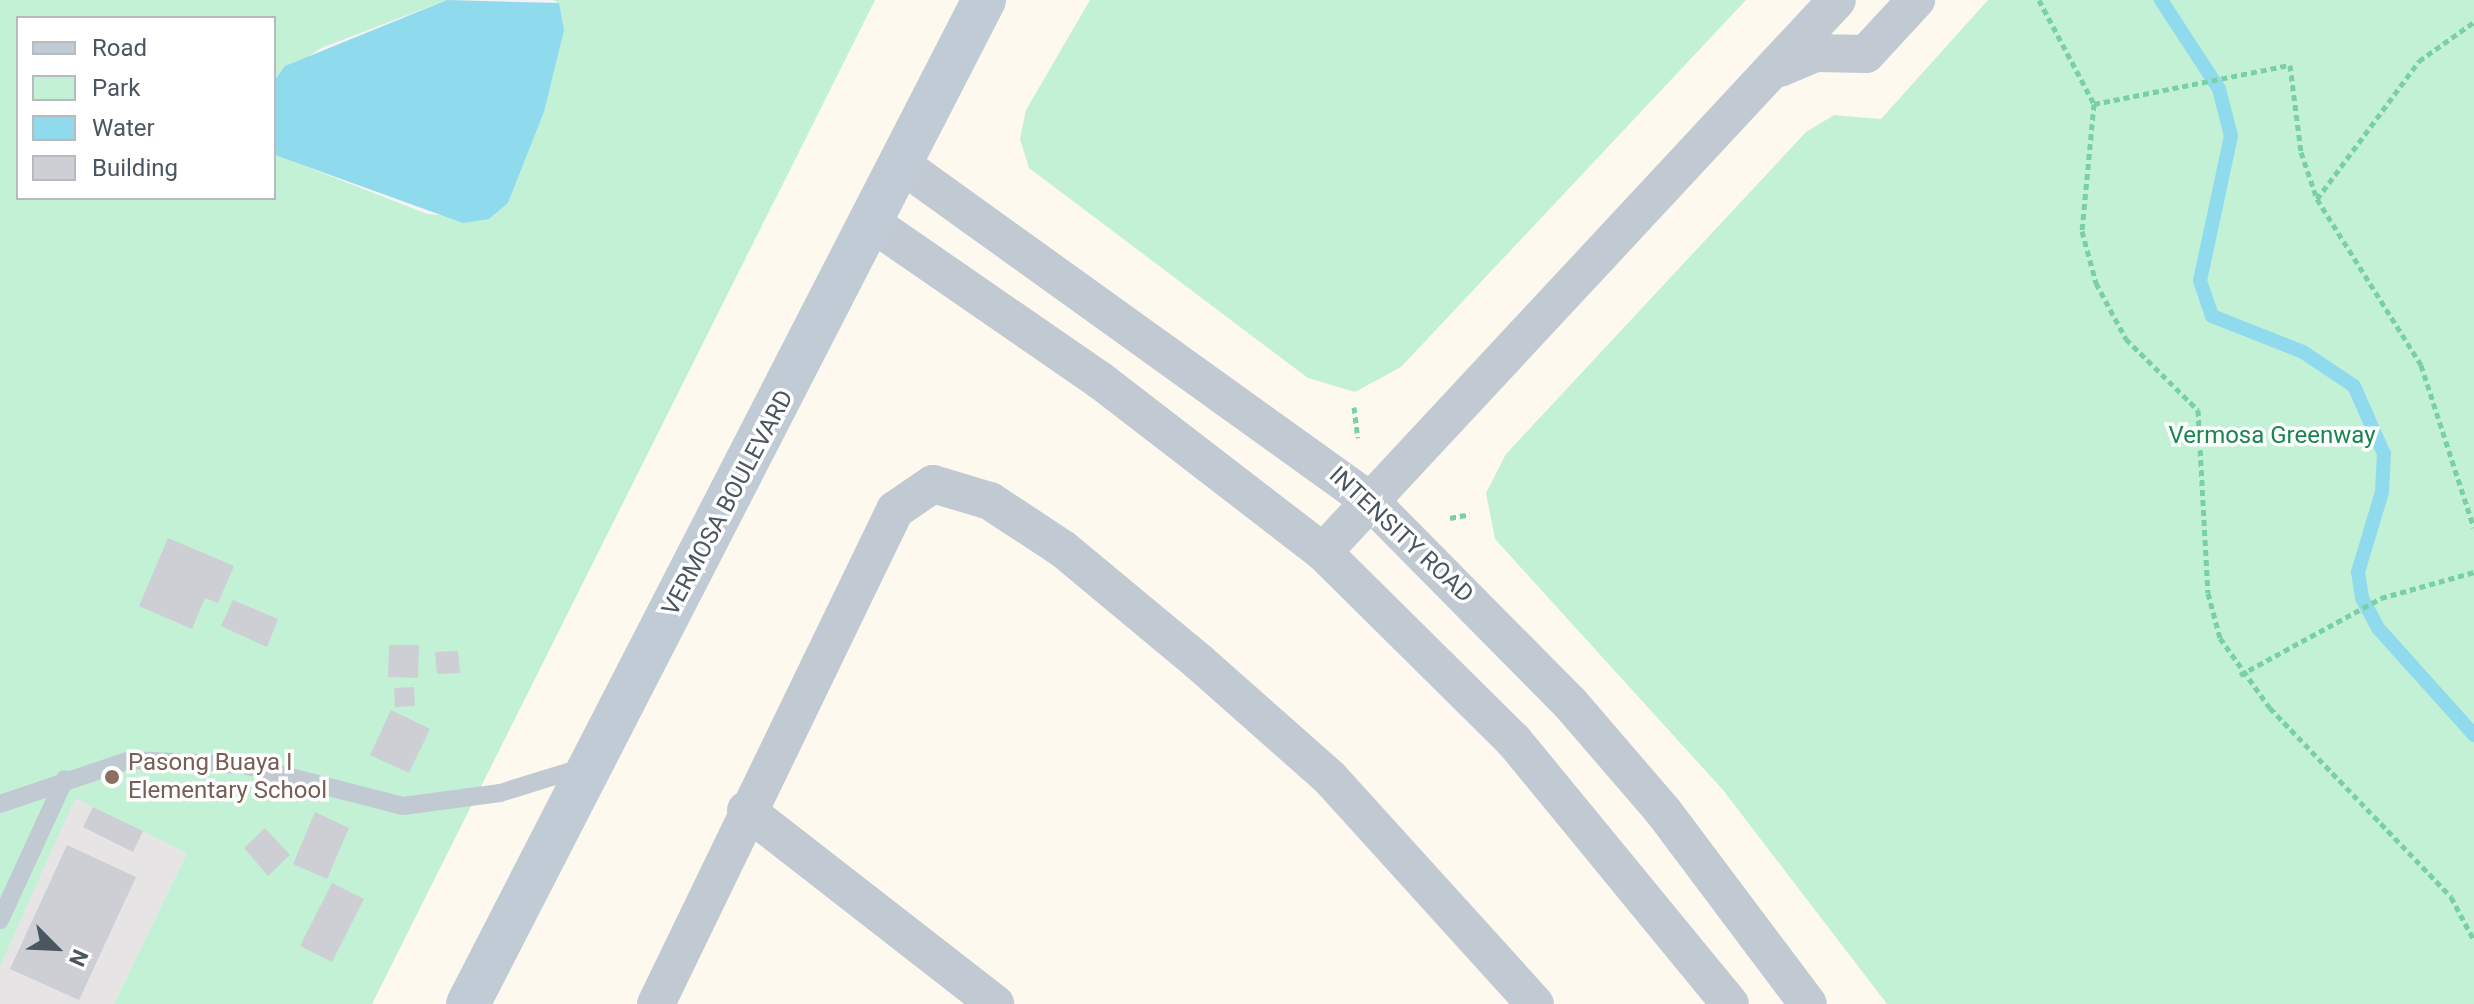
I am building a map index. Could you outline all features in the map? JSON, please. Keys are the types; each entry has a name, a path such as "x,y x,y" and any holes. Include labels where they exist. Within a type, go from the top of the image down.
{"main road":[{"name":"VERMOSA BOULEVARD","path":"468,1004 586,766 872,223 984,0"}],"street":[{"path":"1323,552 1837,0"},
{"path":"1765,80 1816,53 1866,54 1916,0"},
{"name":"INTENSITY ROAD","path":"901,164 1370,501 1570,703 1663,811 1808,1004"},
{"path":"872,223 1101,381 1323,552 1514,741 1730,1004"},
{"path":"656,1004 746,810 895,510 933,484 990,501 1063,549 1199,662 1330,778 1535,1004"},
{"path":"746,810 995,1004"}],"lane":[{"path":"0,804 65,779 130,760 190,758 403,806 500,793 586,766"},
{"path":"0,920 65,779"}],"path":[{"path":"2039,0 2094,104 2082,231 2092,270 2126,339 2198,410 2208,593 2240,675 2451,897 2474,940"},
{"path":"2317,199 2419,61 2474,22"},
{"path":"2094,104 2290,65 2301,152 2317,199 2421,365 2474,528"},
{"path":"1354,407 1359,443"},
{"path":"1445,519 1470,514"},
{"path":"2240,675 2381,598 2474,572"}],"shaded area":[{"path":"875,0 2474,0 2474,1004 372,1004"},
{"name":"Pasong Buaya I Elementary School","path":"0,575 187,853 114,1004 0,1004"}],"green space":[{"path":"0,0 447,0 321,48 276,80 276,16 16,16 16,200 276,200 276,155 427,214 489,219 508,203 544,112 559,3 553,0 875,0 372,1004 114,1004 187,853 75,798 0,966"},
{"path":"1090,0 1746,0 1401,367 1355,392 1308,378 1029,168 1020,139 1026,110"},
{"name":"Vermosa Greenway","path":"1988,0 2474,0 2474,1004 1887,1004 1723,790 1495,539 1486,493 1506,454 1806,132 1834,115 1881,119"}],"water":[{"path":"447,0 559,3 564,30 544,112 508,203 489,219 463,223 276,155 276,78 285,66"}],"building":[{"path":"168,538 234,566 218,603 205,598 192,629 139,606"},
{"path":"233,600 278,619 267,647 221,626"},
{"path":"389,645 419,645 418,678 388,677"},
{"path":"458,651 460,673 437,674 435,652"},
{"path":"414,687 415,706 395,707 394,688"},
{"path":"391,710 430,729 409,773 370,755"},
{"path":"93,807 143,831 133,852 83,827"},
{"path":"315,812 349,828 327,879 293,864"},
{"path":"265,828 290,855 268,876 244,848"},
{"path":"67,845 136,877 79,1000 10,969"},
{"path":"332,883 364,899 332,962 300,946"}],"waterway":[{"path":"2161,0 2219,89 2231,136 2200,281 2212,316 2303,352 2354,386 2384,454 2382,492 2358,572 2362,598 2378,628 2474,735"}],"place":[{"name":"Pasong Buaya I Elementary School","path":"112,777"}]}
